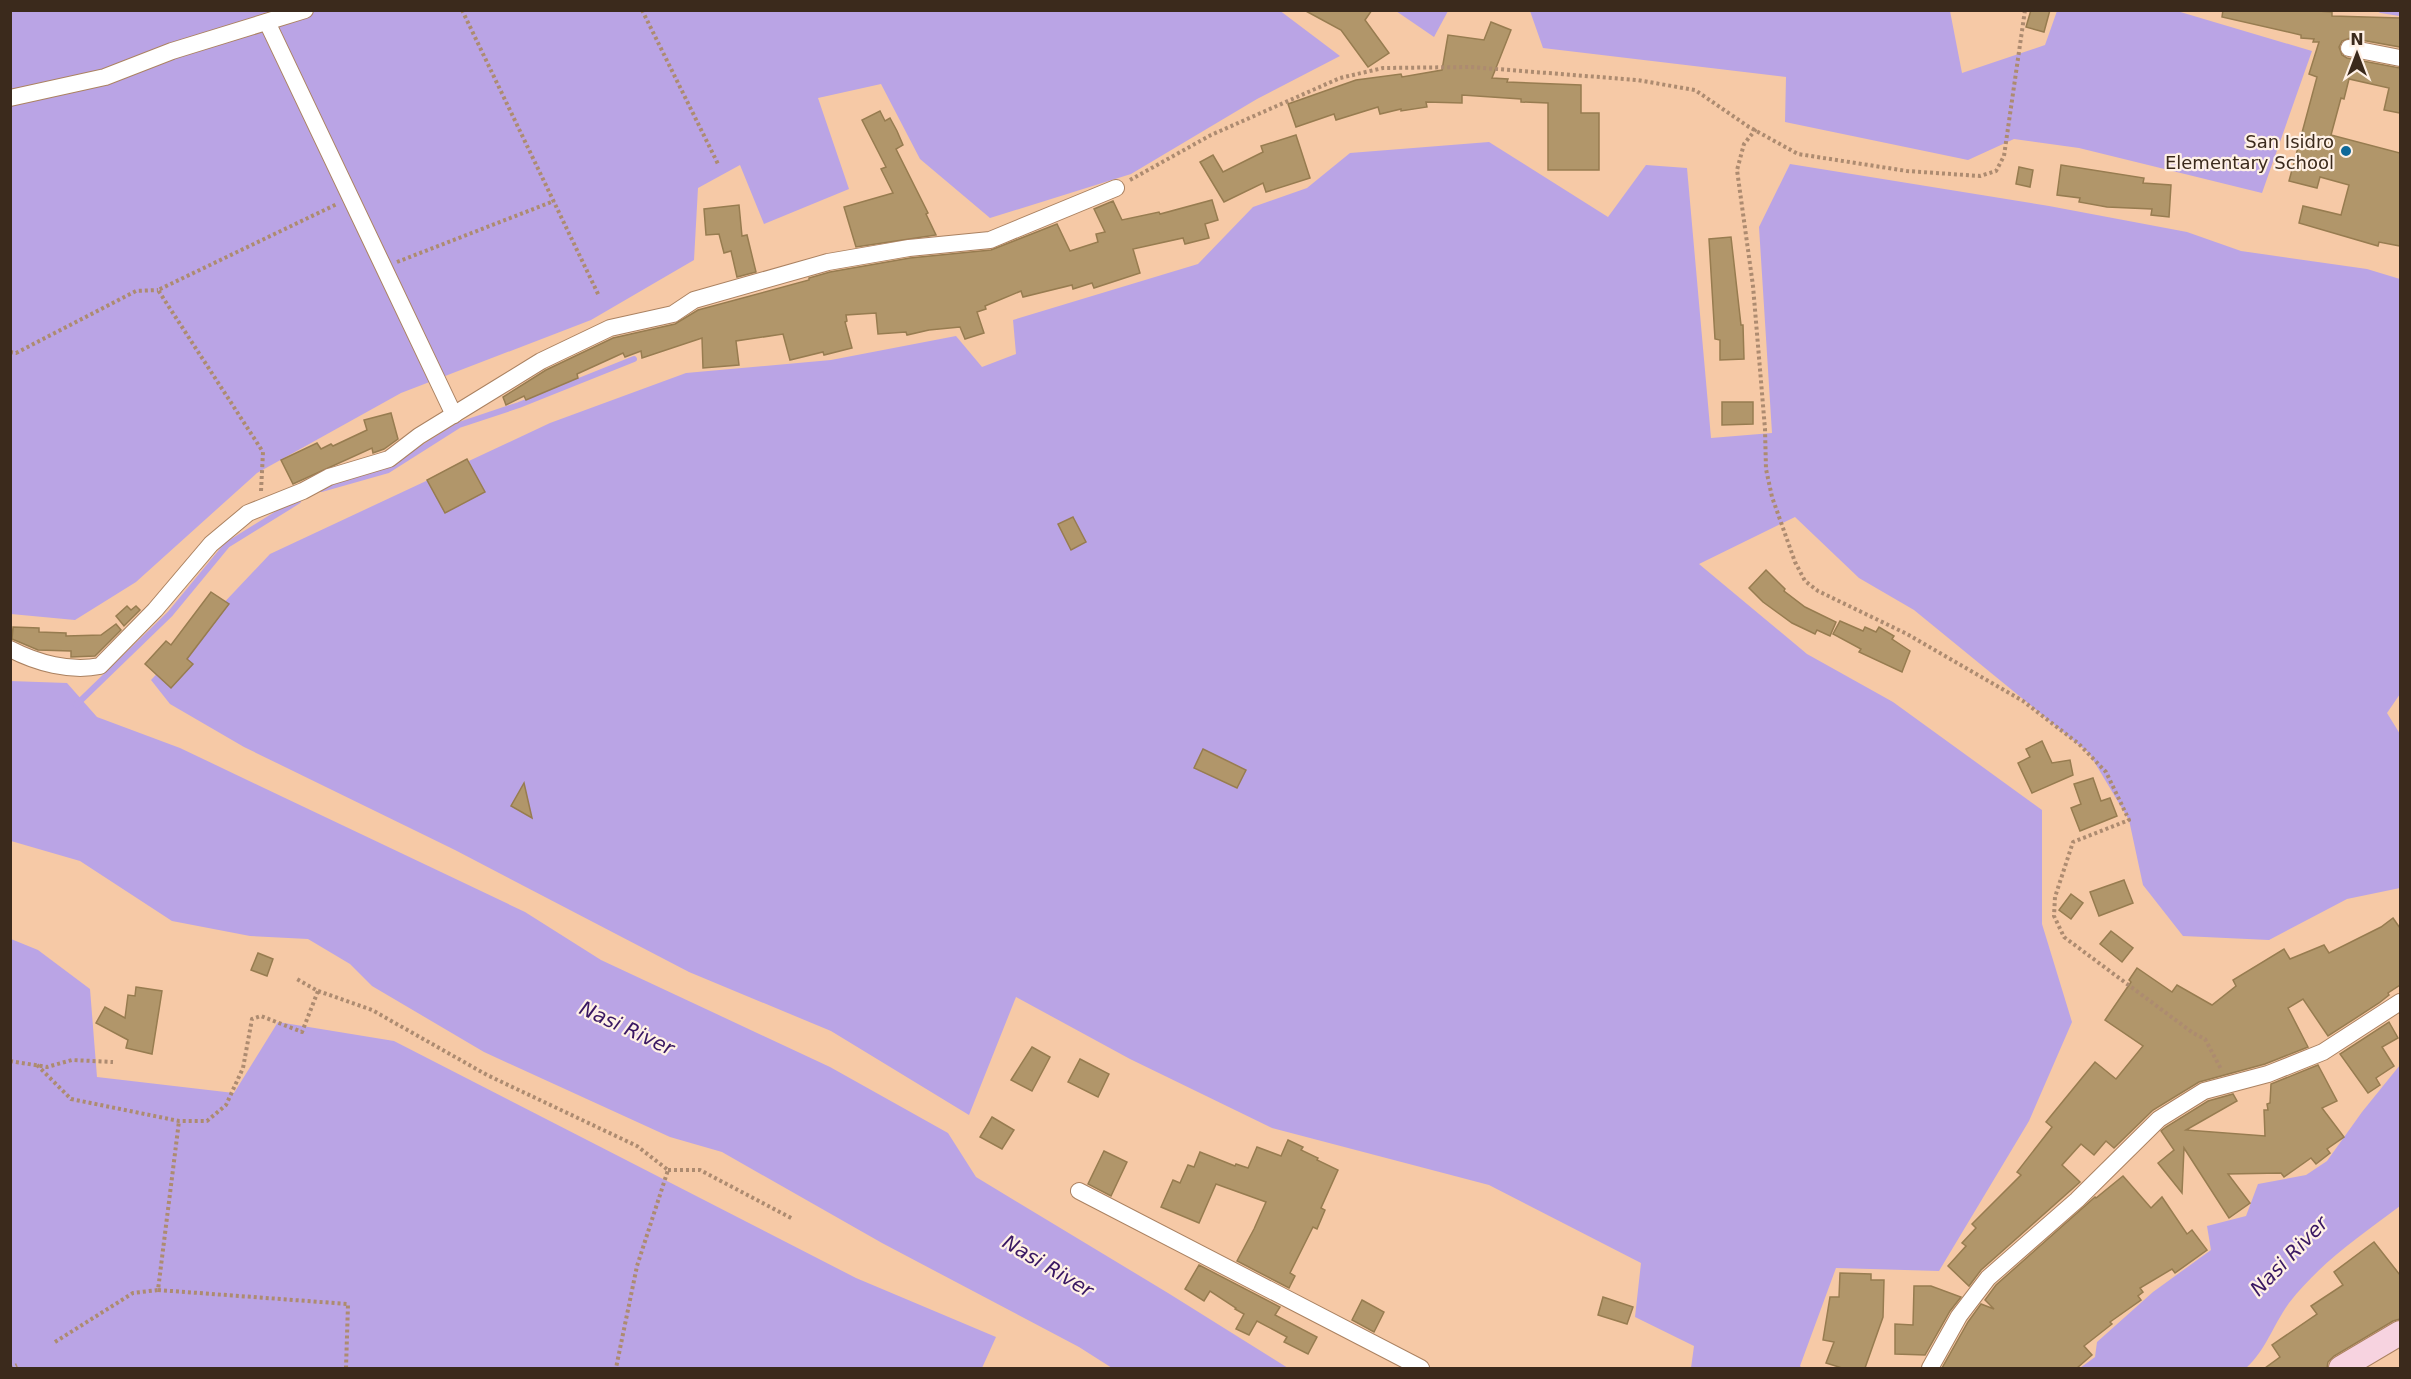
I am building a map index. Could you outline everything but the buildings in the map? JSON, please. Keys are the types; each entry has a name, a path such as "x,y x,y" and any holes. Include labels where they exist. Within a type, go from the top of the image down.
{"street":[{"path":"10,98 105,77 172,51 305,10"},
{"path":"267,22 382,268 454,415"},
{"path":"2349,48 2400,58"},
{"path":"10,649 32,661 72,668 100,666 155,610 211,544 248,513 329,477 389,459 419,436 542,361 610,328 673,314 694,300 828,262 909,248 990,240 1116,188"},
{"path":"1930,1368 1959,1316 1988,1278 2077,1200 2159,1119 2204,1091 2268,1074 2324,1052 2400,1002"},
{"path":"1078,1191 1421,1368"},
{"path":"2342,1368 2400,1333"}],"path":[{"path":"462,10 599,297"},
{"path":"642,10 719,166"},
{"path":"1116,188 1212,135 1270,107 1341,78 1383,69 1471,67 1637,80 1695,90 1749,127 1798,154 1907,171 1980,176 1996,171 2004,156 2025,10"},
{"path":"1756,129 1744,144 1737,170 1754,286 1766,469 1772,497 1795,562 1805,581 1818,591 1907,634 2023,701 2079,744 2106,772 2129,820 2073,842 2055,897 2054,916 2064,937 2193,1033 2205,1039 2229,1083"},
{"path":"10,352 16,353 136,291 158,290 349,198"},
{"path":"382,268 554,201"},
{"path":"158,290 263,452 260,508"},
{"path":"295,978 318,991 372,1010 487,1075 637,1146 668,1170 700,1170 793,1219"},
{"path":"37,1065 71,1099 179,1121 207,1121 226,1105 243,1068 252,1019 261,1016 302,1032 318,991"},
{"path":"10,1061 47,1067 72,1060 113,1062"},
{"path":"158,1290 179,1121"},
{"path":"616,1368 637,1266 668,1170"},
{"path":"55,1342 133,1293 158,1290 348,1304 346,1368"},
{"path":"10,1368 17,1365"}],"water":[{"path":"1279,10 1340,56 1257,99 1131,174 990,218 920,159 881,84 818,98 849,189 764,224 740,165 698,188 694,260 591,320 401,393 257,473 136,582 75,620 11,614 10,11"},
{"path":"1396,11 1448,11 1434,37"},
{"path":"1530,11 1950,11 1962,73 2045,45 2057,11 2177,11 2312,51 2262,193 2079,148 2014,139 1968,160 1785,122 1786,77 1543,48"},
{"path":"1489,142 1608,217 1646,165 1687,168 1711,438 1772,433 1759,227 1790,164 2049,206 2187,232 2241,251 2367,269 2400,279 2400,694 2387,713 2400,734 2400,888 2347,899 2269,940 2183,936 2143,885 2129,820 2089,753 1914,610 1859,578 1795,517 1699,564 1807,654 1893,702 2042,810 2042,924 2072,1022 2029,1121 1939,1271 1836,1268 1800,1366 1802,1368 1691,1368 1694,1346 1635,1317 1641,1263 1489,1185 1272,1128 1130,1059 1016,997 969,1115 831,1031 689,972 455,850 244,747 170,704 151,680 270,554 550,423 686,373 831,360 956,336 982,367 1016,354 1013,320 1198,264 1253,207 1307,188 1350,153"},
{"name":"Nasi River","path":"10,681 67,683 97,717 180,748 525,912 601,960 830,1067 948,1133 976,1177 1288,1368 1112,1368 1079,1347 882,1243 722,1152 670,1137 484,1052 372,986 350,964 308,939 250,936 172,921 80,861 11,841"},
{"path":"11,939 38,950 90,989 97,1077 234,1093 278,1022 394,1041 856,1278 996,1337 982,1368 11,1368"},
{"name":"Nasi River","path":"2400,1065 2400,1206 2341,1251 2301,1288 2283,1311 2259,1353 2246,1368 2080,1368 2095,1357 2097,1342 2153,1292 2211,1250 2207,1226 2246,1216 2258,1184 2306,1175 2327,1161"}],"waterway":[{"path":"2381,10 2400,13"},
{"path":"321,489 388,470 459,425 519,405 634,359"},
{"path":"76,705 170,614 227,545 298,501"}],"place":[{"name":"San Isidro Elementary School","path":"2346,151"}]}
